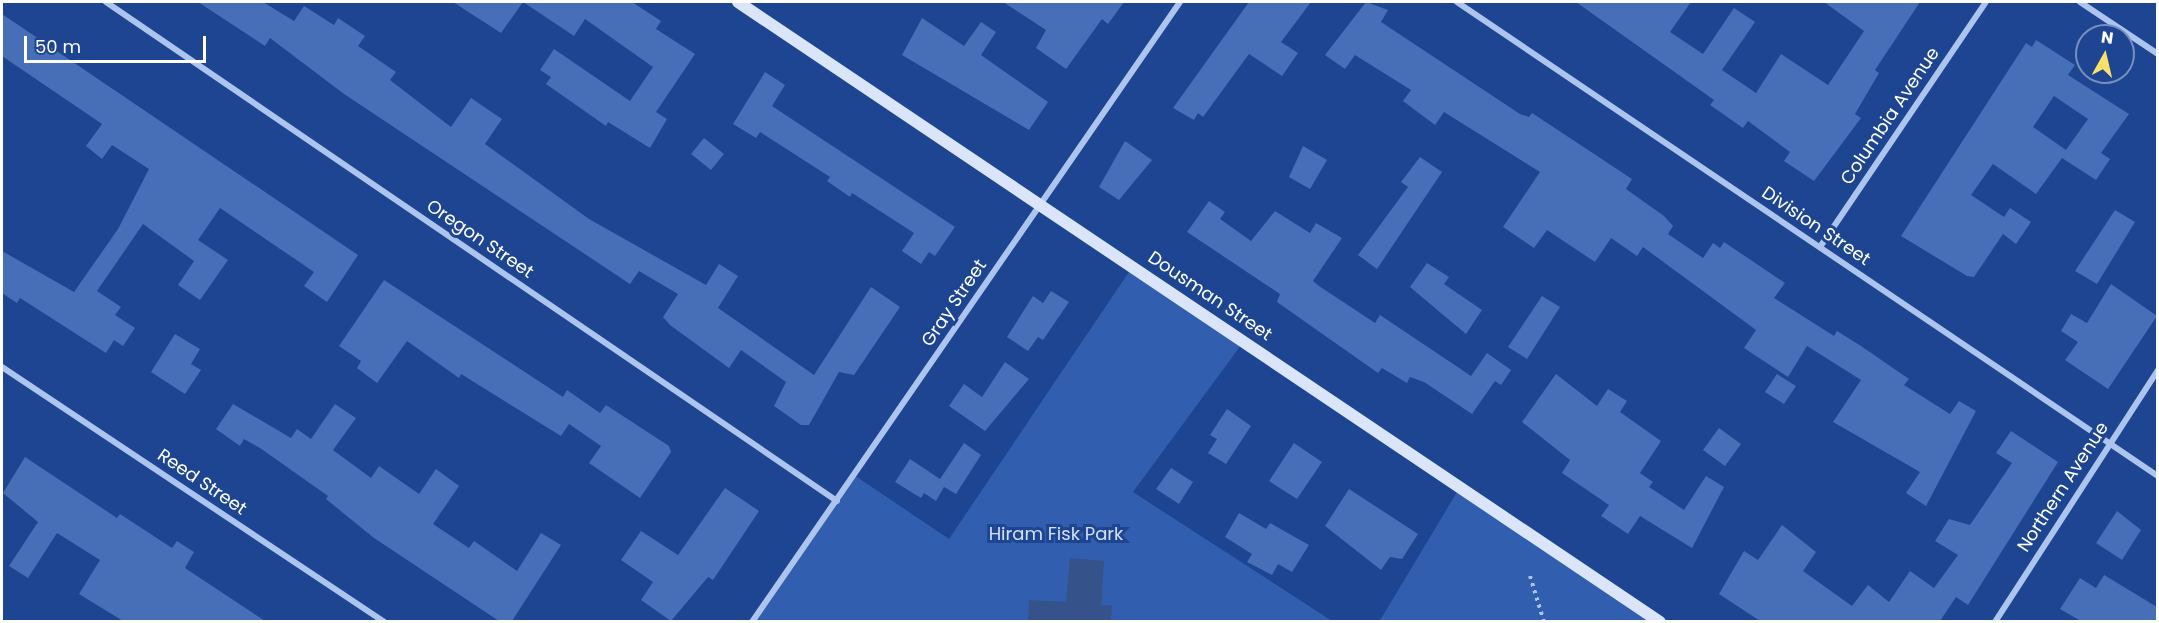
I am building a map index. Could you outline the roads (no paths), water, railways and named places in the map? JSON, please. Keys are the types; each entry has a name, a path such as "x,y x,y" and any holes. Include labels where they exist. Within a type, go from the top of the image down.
{"street":[{"name":"Oregon Street","path":"106,2 837,501"},
{"name":"Dousman Street","path":"738,2 1041,203 1660,621"},
{"name":"Gray Street","path":"752,621 1180,2"},
{"name":"Division Street","path":"1456,2 2157,476"},
{"name":"Columbia Avenue","path":"1820,247 1986,2"},
{"path":"2080,2 2157,54"},
{"name":"Reed Street","path":"2,367 385,621"},
{"name":"Northern Avenue","path":"1995,621 2157,370"}],"park label":[{"name":"Hiram Fisk Park","path":"1056,534"}]}
